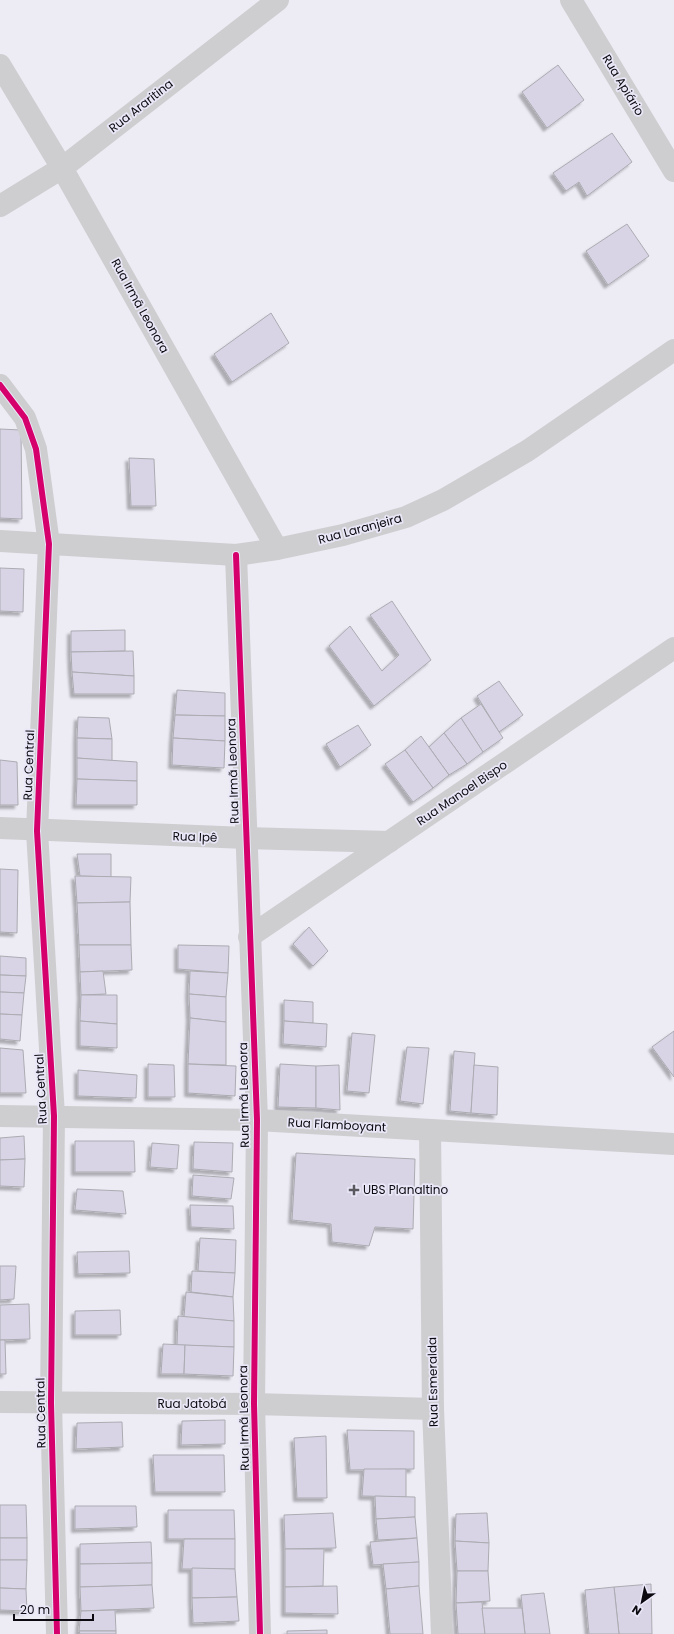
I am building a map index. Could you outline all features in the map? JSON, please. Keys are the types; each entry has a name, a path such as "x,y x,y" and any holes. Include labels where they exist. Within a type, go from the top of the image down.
{"street":[{"name":"Rua Araritina","path":"0,206 62,168 278,0"},
{"name":"Rua Apiário","path":"571,0 674,171"},
{"name":"Rua Irmã Leonora","path":"0,65 62,168 277,549"},
{"name":"Rua Laranjeira","path":"0,541 236,555 277,549 343,535 406,517 443,500 527,451 674,350"},
{"name":"Rua Central","path":"0,385 25,418 34,443 49,544 37,831 54,1116 51,1403 57,1634"},
{"name":"Rua Irmã Leonora","path":"236,555 257,1120 254,1404 260,1634"},
{"name":"Rua Manoel Bispo","path":"250,937 674,648"},
{"name":"Rua Ipê","path":"0,828 37,831 389,842"},
{"name":"Rua Flamboyant","path":"0,1116 257,1120 674,1144"},
{"name":"Rua Esmeralda","path":"430,1130 433,1409 442,1634"},
{"name":"Rua Jatobá","path":"0,1402 254,1404 433,1409"}],"building":[{"path":"558,65 584,100 547,128 522,92"},
{"path":"612,133 632,162 587,196 579,182 566,191 553,173"},
{"path":"627,224 649,256 608,285 586,251"},
{"path":"271,313 289,343 232,382 214,354"},
{"path":"0,429 21,430 22,519 0,518"},
{"path":"129,458 154,459 156,506 131,506"},
{"path":"0,568 24,569 23,612 0,611"},
{"path":"392,601 431,660 374,706 329,646 350,626 382,671 399,655 370,615"},
{"path":"125,630 125,651 71,652 71,631"},
{"path":"133,651 134,676 72,672 71,652"},
{"path":"72,672 134,676 134,694 74,694"},
{"path":"499,681 523,715 499,732 477,696"},
{"path":"177,690 225,693 225,716 175,715"},
{"path":"481,704 503,738 483,752 461,718"},
{"path":"175,715 225,716 225,741 173,738"},
{"path":"78,717 109,718 112,739 77,738"},
{"path":"461,718 483,752 467,764 444,733"},
{"path":"358,725 371,745 340,767 326,744"},
{"path":"444,733 467,764 449,775 429,747"},
{"path":"421,736 449,775 433,788 405,750"},
{"path":"77,738 112,739 112,761 77,758"},
{"path":"173,738 225,741 224,768 172,765"},
{"path":"405,750 433,788 413,802 385,764"},
{"path":"77,758 137,762 137,781 77,779"},
{"path":"0,760 17,762 18,805 0,805"},
{"path":"77,779 137,781 137,805 76,805"},
{"path":"77,854 111,854 111,877 80,876"},
{"path":"0,869 18,870 17,933 0,932"},
{"path":"75,876 131,877 130,902 77,903"},
{"path":"130,902 131,945 79,945 77,903"},
{"path":"309,927 328,951 313,966 293,944"},
{"path":"79,945 131,945 132,970 80,972"},
{"path":"178,945 229,946 228,973 178,969"},
{"path":"0,956 26,958 26,976 0,975"},
{"path":"103,971 106,994 81,995 80,972"},
{"path":"190,971 228,973 226,997 189,994"},
{"path":"0,975 26,976 24,993 0,992"},
{"path":"0,992 24,993 22,1015 0,1014"},
{"path":"189,994 226,997 226,1022 190,1018"},
{"path":"81,995 117,995 117,1024 80,1021"},
{"path":"284,1000 313,1002 313,1023 284,1021"},
{"path":"0,1014 22,1015 20,1041 0,1039"},
{"path":"190,1018 226,1022 226,1065 188,1064"},
{"path":"80,1021 117,1024 117,1048 80,1046"},
{"path":"284,1021 327,1024 326,1047 283,1044"},
{"path":"674,1031 674,1077 652,1047"},
{"path":"352,1033 375,1035 369,1093 347,1091"},
{"path":"407,1047 429,1048 423,1104 400,1101"},
{"path":"0,1048 23,1050 26,1093 0,1093"},
{"path":"454,1051 475,1053 471,1113 450,1111"},
{"path":"148,1064 174,1065 175,1097 148,1097"},
{"path":"188,1064 236,1066 235,1096 188,1093"},
{"path":"280,1064 316,1066 316,1108 278,1107"},
{"path":"339,1065 340,1110 316,1108 316,1066"},
{"path":"474,1065 498,1067 497,1115 471,1113"},
{"path":"78,1070 137,1075 136,1098 78,1096"},
{"path":"24,1136 25,1159 0,1160 0,1138"},
{"path":"75,1141 134,1141 135,1172 75,1172"},
{"path":"194,1142 233,1143 232,1172 193,1169"},
{"path":"152,1143 179,1145 177,1169 150,1167"},
{"name":"UBS Planaltino","path":"296,1153 415,1159 413,1229 375,1227 369,1246 332,1242 331,1224 292,1220"},
{"path":"25,1159 24,1187 0,1186 0,1160"},
{"path":"193,1175 234,1178 231,1199 192,1196"},
{"path":"77,1189 123,1191 126,1214 75,1210"},
{"path":"190,1205 233,1206 234,1229 191,1227"},
{"path":"200,1238 236,1240 235,1273 198,1271"},
{"path":"129,1251 130,1273 78,1274 77,1252"},
{"path":"0,1266 16,1266 14,1299 0,1300"},
{"path":"192,1271 235,1273 233,1297 191,1292"},
{"path":"186,1292 233,1297 234,1321 184,1317"},
{"path":"29,1304 30,1339 0,1340 0,1305"},
{"path":"120,1310 121,1335 75,1335 75,1311"},
{"path":"178,1316 234,1321 234,1347 177,1345"},
{"path":"0,1340 5,1340 6,1374 0,1374"},
{"path":"163,1344 185,1345 184,1374 161,1374"},
{"path":"185,1345 234,1347 233,1376 184,1374"},
{"path":"225,1420 225,1444 181,1445 182,1421"},
{"path":"122,1422 123,1447 76,1449 77,1423"},
{"path":"347,1430 414,1431 414,1469 350,1470"},
{"path":"326,1436 327,1498 297,1498 294,1438"},
{"path":"153,1455 224,1455 225,1492 155,1492"},
{"path":"364,1469 406,1469 406,1497 362,1496"},
{"path":"375,1496 415,1497 415,1517 376,1519"},
{"path":"0,1505 26,1505 27,1538 0,1538"},
{"path":"75,1506 136,1506 137,1527 75,1529"},
{"path":"168,1510 234,1510 235,1539 168,1539"},
{"path":"333,1513 336,1548 285,1549 284,1515"},
{"path":"487,1513 489,1543 455,1541 456,1514"},
{"path":"415,1517 417,1538 378,1540 376,1519"},
{"path":"0,1538 27,1538 27,1560 0,1560"},
{"path":"417,1538 419,1562 373,1565 370,1542"},
{"path":"184,1539 235,1539 235,1569 182,1569"},
{"path":"455,1541 489,1543 488,1571 457,1571"},
{"path":"151,1542 152,1563 80,1564 80,1544"},
{"path":"285,1549 324,1549 323,1586 285,1587"},
{"path":"0,1560 27,1560 26,1589 0,1588"},
{"path":"419,1562 419,1586 386,1589 383,1564"},
{"path":"152,1563 152,1585 80,1587 80,1564"},
{"path":"192,1568 235,1569 237,1597 192,1598"},
{"path":"457,1571 488,1571 490,1601 456,1603"},
{"path":"651,1584 652,1634 619,1634 614,1587"},
{"path":"152,1585 154,1608 81,1611 80,1587"},
{"path":"337,1586 338,1614 285,1613 285,1587"},
{"path":"419,1586 423,1634 390,1634 386,1589"},
{"path":"614,1587 619,1634 589,1634 585,1590"},
{"path":"0,1588 26,1589 27,1611 0,1610"},
{"path":"544,1593 550,1634 525,1634 521,1595"},
{"path":"237,1597 239,1621 193,1623 192,1598"},
{"path":"482,1602 485,1634 458,1634 456,1603"},
{"path":"482,1608 522,1608 525,1634 485,1634"},
{"path":"115,1610 116,1631 79,1631 81,1611"},
{"path":"327,1630 327,1634 287,1634 287,1631"},
{"path":"79,1631 116,1631 116,1634 80,1634"}],"cycle path":[{"path":"0,385 25,418 36,449 49,544 37,831 54,1116 51,1403 57,1634"},
{"path":"236,555 257,1120 254,1404 260,1634"}],"place":[{"name":"UBS Planaltino","path":"354,1190"}]}
